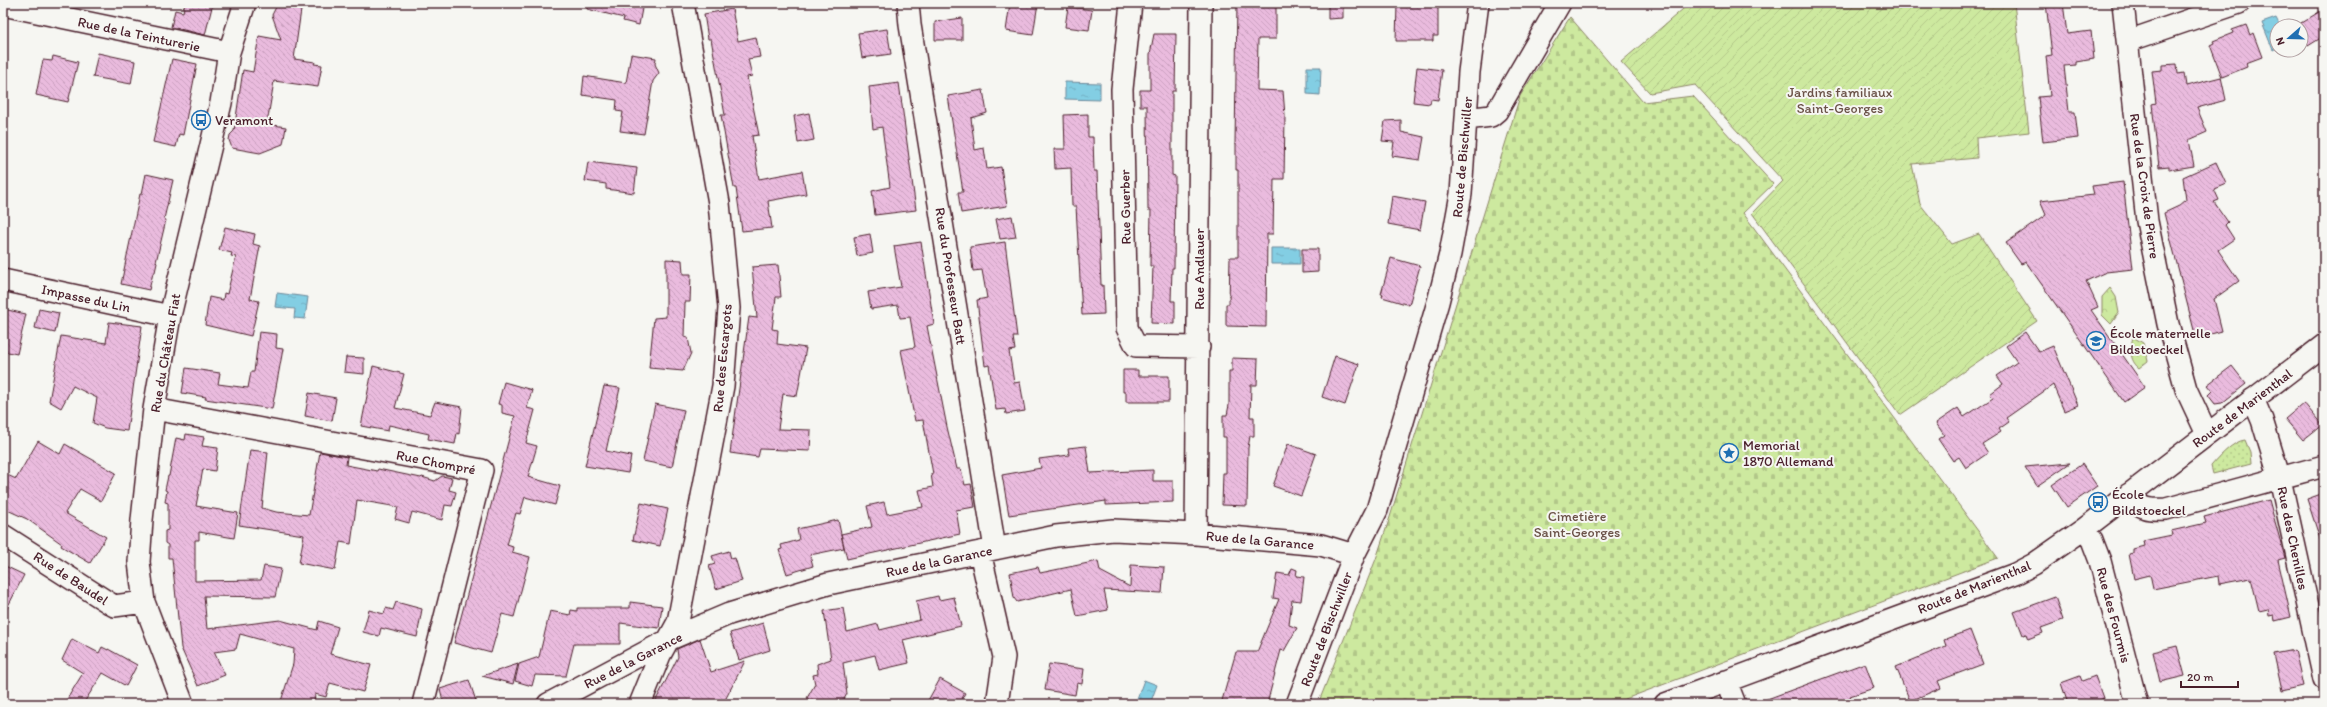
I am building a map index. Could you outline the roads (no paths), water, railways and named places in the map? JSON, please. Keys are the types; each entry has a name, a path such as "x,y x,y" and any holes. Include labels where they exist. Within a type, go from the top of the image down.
{"street":[{"name":"Rue du Château Fiat","path":"183,704 144,602 139,562 154,409 170,316 221,103 229,52 245,3"},
{"name":"Rue des Escargots","path":"640,704 660,655 678,622 723,386 729,308 719,203 683,3"},
{"name":"Rue du Professeur Batt","path":"908,3 910,25 1004,657 997,704"},
{"name":"Rue Guerber","path":"1131,3 1122,89 1127,328 1136,346 1199,346"},
{"name":"Rue Andlauer","path":"1196,534 1199,346 1201,3"},
{"name":"Route de Bischwiller","path":"1297,704 1354,555 1373,488 1408,401 1438,302 1450,254 1461,194 1466,119 1478,3"},
{"path":"1466,119 1491,116 1497,111 1560,3"},
{"name":"Rue de la Croix de Pierre","path":"2123,3 2147,221 2166,316 2186,389 2207,434"},
{"path":"2128,41 2239,3"},
{"name":"Rue de la Teinturerie","path":"3,5 34,8 229,52"},
{"name":"Impasse du Lin","path":"3,280 170,316"},
{"name":"Route de Marienthal","path":"1665,704 2015,574 2034,564 2084,529 2324,345"},
{"name":"Rue des Chenilles","path":"2253,399 2262,420 2280,478 2324,679"},
{"name":"Rue Chompré","path":"154,409 482,470 423,704"},
{"path":"2129,494 2136,503 2147,510 2166,509 2324,466"},
{"name":"Rue des Fourmis","path":"2084,529 2092,540 2100,561 2138,704"},
{"name":"Rue de la Garance","path":"548,704 670,639 729,614 828,584 1056,536 1113,530 1196,534 1321,545 1354,555"},
{"name":"Rue de Baudel","path":"3,535 114,606 144,602"},
{"path":"1726,682 1735,704"}],"water":[{"path":"2269,20 2269,40 2262,23"},
{"path":"1307,67 1321,67 1320,95 1307,94"},
{"path":"1065,82 1100,83 1100,100 1065,99"},
{"path":"1271,248 1300,248 1300,264 1271,264"},
{"path":"277,293 308,297 305,319 294,318 295,309 275,307"},
{"path":"1144,680 1157,685 1150,704 1135,704"}],"place":[{"name":"Veramont","path":"201,120"},
{"name":"École maternelle Bildstoeckel","path":"2096,341"},
{"name":"Memorial 1870 Allemand","path":"1729,453"},
{"name":"École Bildstoeckel","path":"2098,502"}],"park label":[{"name":"Jardins familiaux Saint-Georges","path":"1840,100"},
{"name":"Cimetière Saint-Georges","path":"1577,524"}]}
